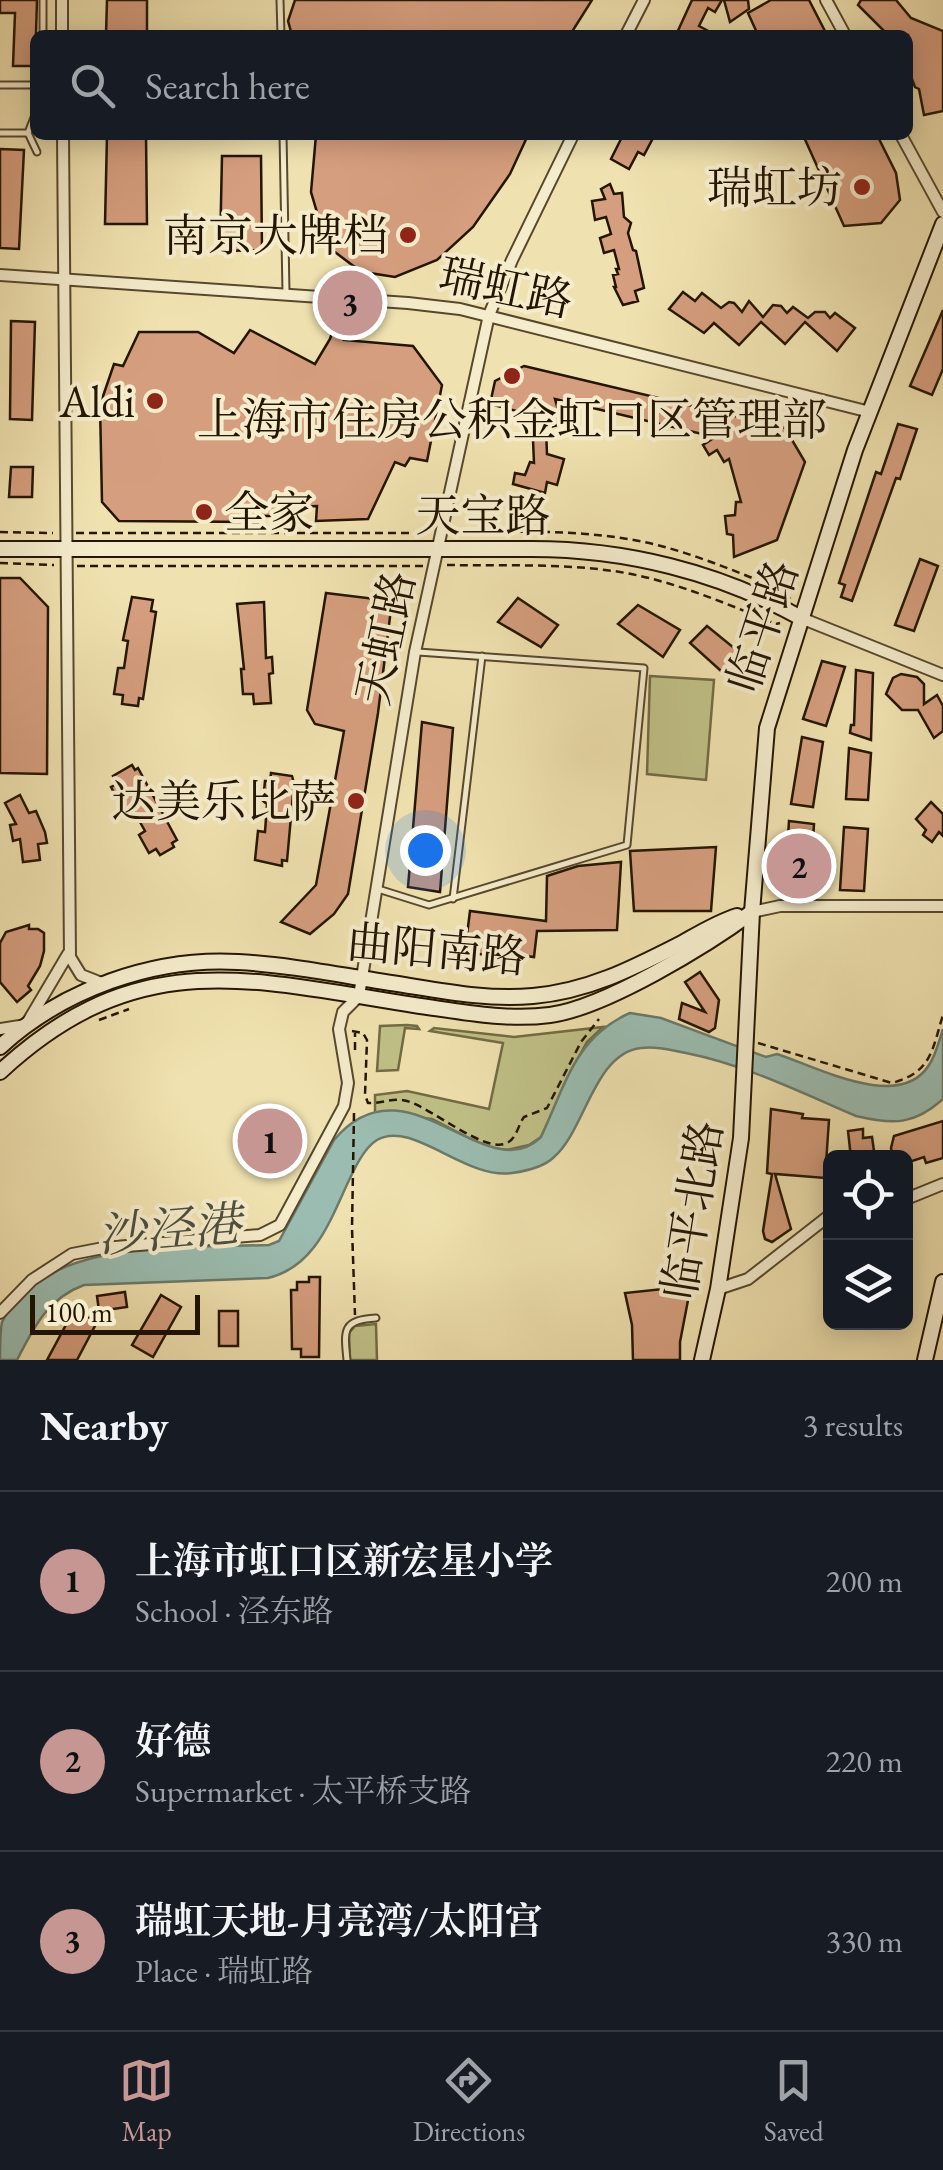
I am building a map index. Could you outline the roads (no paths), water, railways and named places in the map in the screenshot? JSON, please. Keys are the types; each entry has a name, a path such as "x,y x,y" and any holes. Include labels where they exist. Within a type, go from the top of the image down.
{"main road":[{"name":"临平路","path":"745,1069 752,912 767,728 870,412 943,224"},
{"name":"天宝路","path":"0,549 68,558 437,558 552,549 631,556 703,576 801,618"},
{"name":"曲阳南路","path":"0,1047 26,1025 70,998 144,972 205,962 238,962 492,997 561,993 606,980 728,919 752,912"},
{"name":"曲阳南路","path":"0,1072 63,1021 114,998 174,982 239,978 499,1016 555,1014 611,995 726,931 752,912"},
{"name":"临平北路","path":"702,1360 718,1290 742,1138 745,1069"},
{"path":"925,1360 943,1282"}],"street":[{"path":"62,0 62,30"},
{"path":"629,30 644,0"},
{"path":"826,0 843,30"},
{"path":"63,140 70,948 72,963 81,976 104,984"},
{"name":"天虹路","path":"359,996 415,652 489,315 571,140"},
{"path":"904,140 943,212"},
{"name":"瑞虹路","path":"0,274 408,302 489,315 870,412"},
{"name":"天宝路","path":"801,618 943,674"},
{"path":"752,912 780,906 943,906"},
{"path":"0,1029 26,1025 70,948"},
{"path":"0,1314 32,1280 72,1254 103,1248 260,1236 274,1230 344,1106 348,1083 339,1028 344,1012 359,996"},
{"path":"913,1197 943,1184"},
{"path":"718,1290 759,1272 823,1221"}],"lane":[{"path":"42,0 43,30"},
{"path":"280,0 281,30"},
{"path":"0,85 30,85"},
{"path":"30,129 30,138"},
{"path":"0,133 28,134"},
{"path":"31,140 37,152"},
{"path":"283,140 286,294"},
{"path":"378,889 428,906 627,845 644,668 415,652"},
{"path":"453,899 482,656"},
{"path":"346,1360 348,1325 355,1320 376,1318"}],"water":[{"path":"630,1013 661,1018 766,1057 777,1054 835,1076 879,1086 916,1079 929,1065 943,1029 943,1099 923,1114 903,1121 869,1119 708,1058 641,1048 612,1063 565,1145 545,1163 517,1172 494,1173 406,1137 377,1140 358,1162 322,1236 300,1262 285,1272 268,1278 84,1285 51,1306 17,1360 0,1360 2,1322 22,1294 50,1274 121,1252 269,1245 279,1241 334,1140 361,1117 389,1110 417,1115 496,1148 519,1149 541,1137 584,1049 611,1023"}],"place":[{"name":"瑞虹坊","path":"862,187"},
{"name":"南京大牌档","path":"408,235"},
{"name":"瑞虹天地-月亮湾/太阳宫","path":"350,303"},
{"name":"上海市住房公积金虹口区管理部","path":"512,376"},
{"name":"Aldi","path":"155,401"},
{"name":"全家","path":"204,512"},
{"name":"达美乐比萨","path":"356,801"},
{"name":"好德","path":"799,866"},
{"name":"上海市虹口区新宏星小学","path":"270,1141"}],"water label":[{"name":"沙泾港","path":"169,1229"}]}
